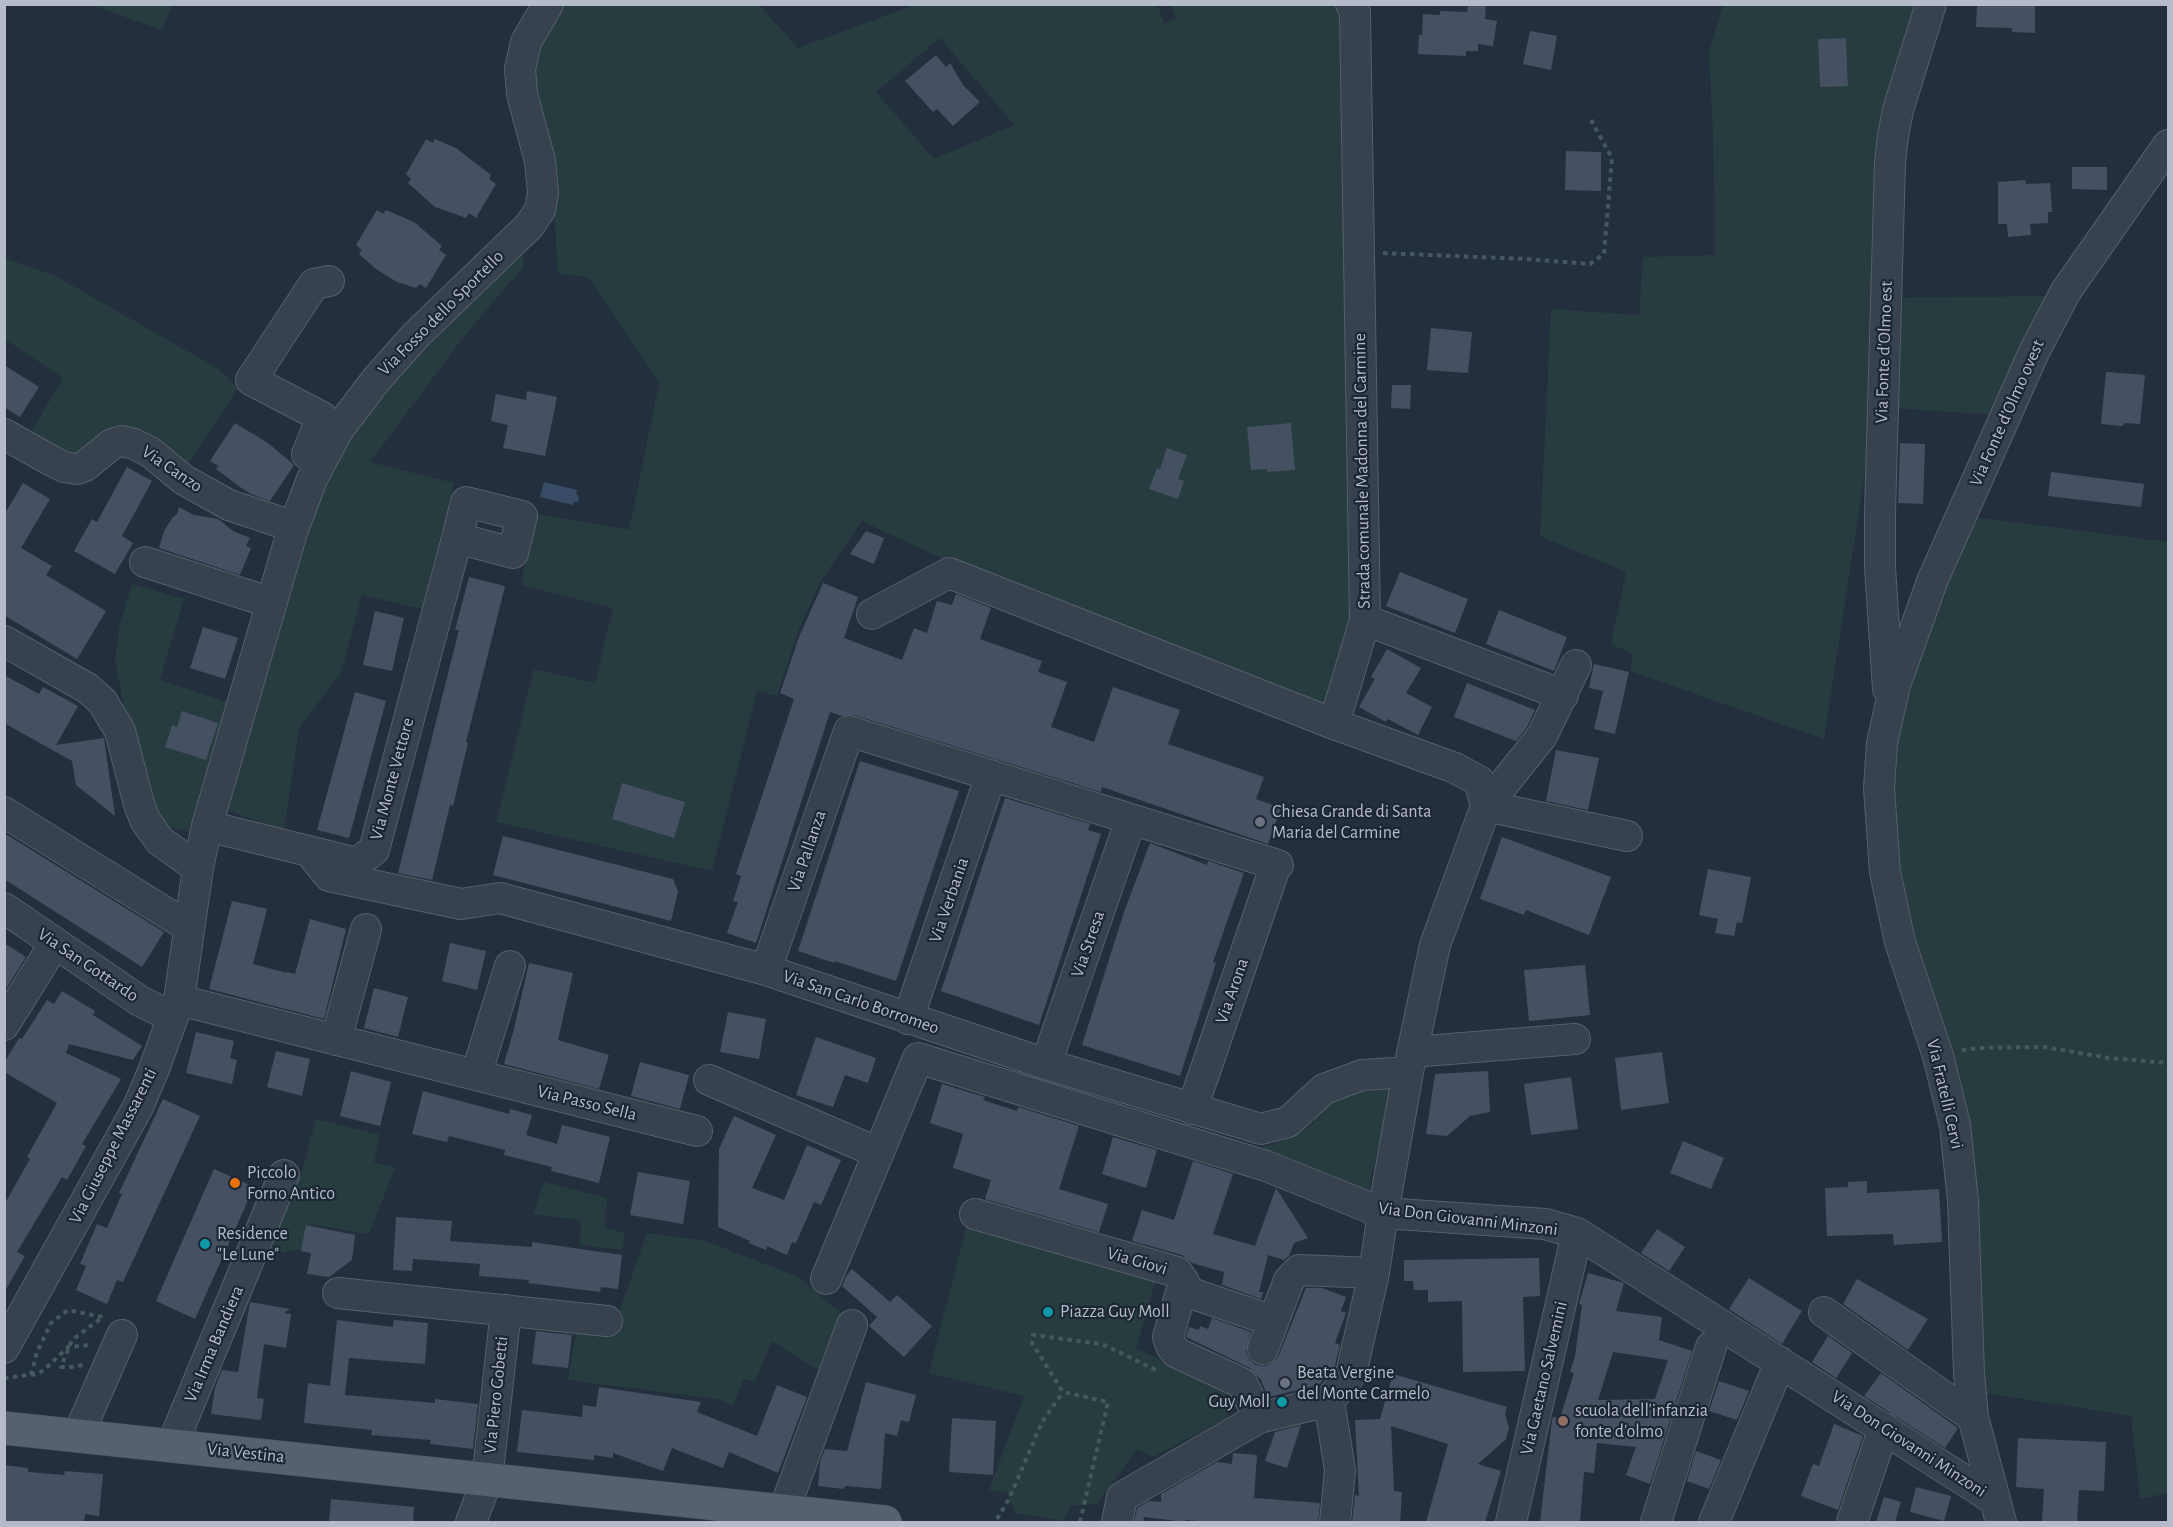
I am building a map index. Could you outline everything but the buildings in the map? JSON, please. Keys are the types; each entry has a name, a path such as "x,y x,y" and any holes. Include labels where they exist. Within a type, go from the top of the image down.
{"main road":[{"name":"Via Vestina","path":"4,1428 487,1480 701,1513 885,1522"}],"street":[{"name":"Via Fosso dello Sportello","path":"207,826 263,600 308,490 338,430 376,380 416,335 533,222 540,210 543,193 540,161 522,94 520,69 526,42 548,4"},
{"name":"Strada comunale Madonna del Carmine","path":"1334,724 1365,620 1355,12 1351,4"},
{"name":"Via Fonte d'Olmo est","path":"1889,704 1880,568 1880,513 1890,163 1900,102 1931,4"},
{"name":"Via Fonte d'Olmo ovest","path":"1889,704 1933,579 2050,319 2087,259 2169,145"},
{"path":"145,562 263,600 280,522 322,417 251,380 314,285 329,281"},
{"name":"Via Canzo","path":"4,434 64,467 78,469 112,444 122,441 134,444 150,452 184,480 229,505 280,522"},
{"name":"Via Monte Vettore","path":"207,826 357,863 374,850 457,538"},
{"path":"872,614 949,573 1334,724 1455,768 1479,781 1486,806"},
{"path":"1365,620 1563,695"},
{"path":"4,640 87,688 102,701 120,731 145,820 160,841 198,868"},
{"path":"1117,1522 1122,1497 1259,1418 1329,1401 1351,1374 1368,1307 1410,1062 1435,945 1486,806 1542,736 1576,665"},
{"name":"Via Fratelli Cervi","path":"1889,704 1879,778 1879,816 1885,872 1900,942 1938,1056 1953,1114 1960,1157 1972,1417 1998,1511"},
{"name":"Via Pallanza","path":"766,970 855,733 990,778"},
{"path":"990,778 1131,821"},
{"name":"Via Verbania","path":"908,1019 990,778"},
{"path":"1486,806 1627,836"},
{"path":"4,812 189,927"},
{"name":"Via Arona","path":"1131,821 1276,869 1192,1109"},
{"name":"Via Stresa","path":"1046,1064 1131,821"},
{"name":"Via Giuseppe Massarenti","path":"4,1348 138,1107 154,1069 177,1007 198,868 207,826"},
{"name":"Via San Carlo Borromeo","path":"309,851 329,876 461,904 500,898 766,970 1046,1064 1261,1129 1288,1122 1324,1089 1362,1075 1410,1062 1575,1039"},
{"name":"Via San Gottardo","path":"4,908 140,1001 158,1010 177,1007"},
{"path":"336,1040 366,929"},
{"path":"4,1025 55,943"},
{"path":"476,1075 510,966"},
{"name":"Via Passo Sella","path":"177,1007 336,1040 697,1131"},
{"name":"Via Don Giovanni Minzoni","path":"826,1279 918,1058 1266,1166 1383,1213 1545,1224 1576,1233 1884,1428 1957,1477 1998,1511"},
{"path":"710,1080 879,1153"},
{"name":"Via Irma Bandiera","path":"172,1445 284,1176"},
{"name":"Via Giovi","path":"975,1214 1177,1272 1184,1282 1168,1337 1171,1346 1177,1353 1242,1383 1259,1418"},
{"name":"Via Gaetano Salvemini","path":"1511,1522 1576,1233"},
{"path":"1182,1290 1268,1335 1289,1280 1299,1270 1374,1273"},
{"name":"Via Piero Gobetti","path":"338,1293 607,1322"},
{"name":"Via Piero Gobetti","path":"487,1480 506,1310"},
{"path":"1824,1312 1972,1417"},
{"path":"799,1517 852,1325"},
{"path":"78,1435 114,1345"},
{"path":"1656,1522 1712,1347"},
{"path":"1714,1522 1780,1362"},
{"path":"1329,1401 1340,1470 1335,1522"},
{"path":"1852,1522 1884,1428"},
{"path":"471,1522 487,1480"}],"path":[{"path":"1358,252 1590,264 1604,254 1612,158 1591,120"},
{"path":"1938,1056 1980,1048 2036,1047 2109,1058 2169,1063"},
{"path":"4,1378 32,1375 44,1370 78,1335 103,1317 68,1310 58,1317 51,1323 37,1353 32,1375"},
{"path":"1080,1522 1108,1402 1063,1392 1032,1344 1033,1335 1102,1344"},
{"path":"68,1347 61,1367 86,1363 114,1345"},
{"path":"68,1347 114,1345"},
{"path":"997,1519 1009,1499 1042,1422 1063,1392"}],"green space":[{"path":"91,5 172,5 162,30"},
{"path":"560,5 759,5 798,48 914,5 1157,5 1165,23 1176,19 1170,5 1358,5 1359,619 1332,714 949,562 862,521 821,581 799,629 777,696 757,691 712,871 496,822 534,669 595,683 613,608 521,585 534,513 629,530 659,383 589,278 558,273 552,176 530,95 539,41","holes":["940,38 1014,125 934,159 876,92"]},
{"path":"1723,5 1925,5 1880,298 2050,296 1998,415 1875,407 1824,739 1630,671 1633,654 1611,644 1626,572 1540,536 1551,309 1639,315 1643,257 1715,255 1709,51","holes":["1846,38 1848,85 1820,87 1818,40"]},
{"path":"516,250 523,258 524,266 462,339 370,462 454,483 422,609 362,595 341,673 299,728 284,831 217,806 299,532 351,424"},
{"path":"4,258 54,275 217,368 238,388 184,471 143,441 82,465 27,439 63,378 5,339"},
{"path":"1973,517 2168,542 2168,1493 2140,1499 2131,1416 1980,1392 1977,1287 1898,891 1887,779 1909,679"},
{"path":"132,584 184,599 160,680 228,702 189,832 156,824 126,719 115,659 120,624"},
{"path":"1392,1086 1368,1193 1252,1153 1258,1148 1302,1132 1311,1125 1328,1104 1349,1094"},
{"path":"316,1119 380,1135 374,1162 395,1168 369,1234 308,1224 303,1249 256,1256 292,1171 301,1174"},
{"path":"544,1182 607,1198 605,1228 625,1233 622,1250 580,1245 581,1220 533,1214"},
{"path":"967,1223 1157,1276 1136,1348 1227,1392 1230,1406 1227,1418 1153,1457 1137,1449 1097,1504 1071,1506 1063,1521 1015,1513 1007,1493 989,1490 1024,1396 929,1373"},
{"path":"647,1233 706,1241 798,1277 848,1319 826,1375 772,1341 755,1382 744,1379 733,1405 717,1399 568,1380 578,1321 614,1326"}],"water":[{"path":"544,482 577,490 578,502 574,502 573,505 540,497"}],"place":[{"name":"Chiesa Grande di Santa Maria del Carmine","path":"1260,822"},
{"name":"Piccolo Forno Antico","path":"235,1183"},
{"name":"Residence \"Le Lune\"","path":"205,1244"},
{"name":"Piazza Guy Moll","path":"1048,1312"},
{"name":"Beata Vergine del Monte Carmelo","path":"1285,1383"},
{"name":"Guy Moll","path":"1282,1402"},
{"name":"scuola dell'infanzia fonte d'olmo","path":"1563,1421"}]}
